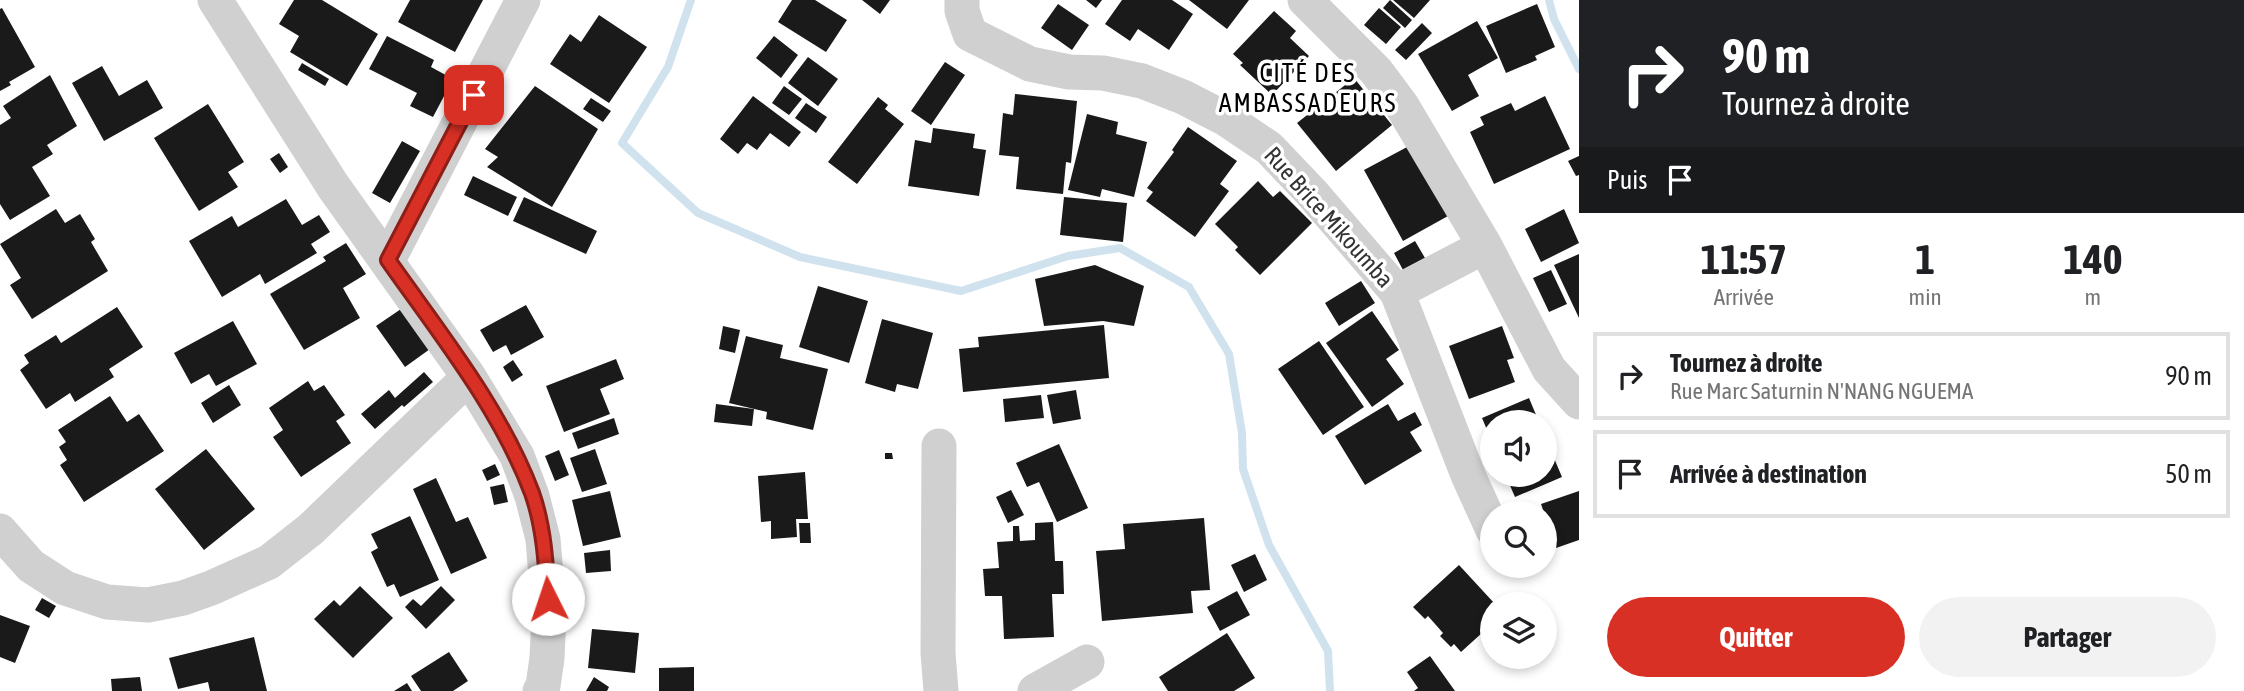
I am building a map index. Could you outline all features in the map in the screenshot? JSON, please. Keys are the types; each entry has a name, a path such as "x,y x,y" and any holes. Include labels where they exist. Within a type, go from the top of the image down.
{"street":[{"path":"215,0 333,186 388,260 468,377 517,456 533,496 543,539 549,614 547,658 540,691"},
{"path":"388,260 523,0"},
{"name":"Rue Brice Mikoumba","path":"962,0 962,11 970,34 1030,64 1142,81 1183,97 1226,119 1269,148 1311,192 1397,292 1485,246"},
{"path":"1305,0 1376,71 1402,106 1485,246 1549,369 1579,402"},
{"path":"1397,292 1480,501"},
{"path":"0,531 31,566 65,588 107,602 148,605 183,598 269,562 301,538 468,377"},
{"path":"939,446 938,653 941,691"},
{"path":"1035,691 1087,662"}],"building":[{"path":"294,0 322,0 378,34 347,86 290,52 299,36 279,24"},
{"path":"410,0 483,0 455,52 398,22"},
{"path":"792,0 815,0 847,20 826,52 778,22"},
{"path":"862,0 890,0 880,14"},
{"path":"1086,0 1102,0 1096,8"},
{"path":"1122,0 1172,0 1193,14 1169,50 1138,29 1130,41 1105,24"},
{"path":"1189,0 1249,0 1227,29"},
{"path":"1390,0 1412,20 1405,28 1383,8"},
{"path":"1393,0 1430,0 1414,18"},
{"path":"1058,4 1089,25 1072,50 1041,28"},
{"path":"1537,4 1555,47 1535,56 1537,60 1506,73 1486,26"},
{"path":"2,8 35,67 9,82 11,85 0,91 0,9"},
{"path":"1379,8 1401,27 1386,44 1364,25"},
{"path":"1274,11 1296,31 1290,38 1309,56 1272,95 1240,65 1243,63 1233,54"},
{"path":"599,15 647,47 609,103 550,64 570,34 581,42"},
{"path":"1477,21 1498,58 1468,75 1479,96 1452,111 1418,54"},
{"path":"1422,23 1432,33 1406,60 1395,50"},
{"path":"387,36 434,60 431,67 453,79 433,117 410,106 417,93 369,69"},
{"path":"774,36 798,55 781,78 756,58"},
{"path":"808,57 838,79 818,106 788,83"},
{"path":"945,62 965,75 931,125 911,111"},
{"path":"302,63 329,79 325,86 298,70"},
{"path":"102,66 119,96 147,80 163,108 104,141 72,83"},
{"path":"50,75 77,126 47,145 53,154 32,167 50,196 10,220 0,204 0,125 11,118 3,106"},
{"path":"1354,78 1392,125 1336,171 1297,123"},
{"path":"535,86 598,129 552,207 487,167 498,157 485,149"},
{"path":"784,86 802,99 789,115 772,103"},
{"path":"1015,94 1077,101 1071,163 1066,162 1063,194 1016,189 1019,157 999,155 1003,113 1013,115"},
{"path":"753,96 801,132 789,147 770,133 757,150 747,143 738,154 720,139"},
{"path":"1545,96 1570,149 1494,184 1470,132 1484,125 1480,117 1511,103 1515,111"},
{"path":"878,97 888,105 885,109 904,124 857,184 828,162"},
{"path":"591,98 611,111 603,122 583,109"},
{"path":"806,103 827,117 816,133 795,118"},
{"path":"208,104 244,162 228,172 238,187 199,211 154,138"},
{"path":"1087,114 1118,122 1116,134 1147,142 1134,197 1102,189 1100,197 1068,190"},
{"path":"1188,127 1237,161 1220,184 1229,191 1195,237 1146,201 1153,192 1147,188 1174,152 1172,150"},
{"path":"933,128 975,134 973,148 986,150 979,196 908,186 915,140 931,143"},
{"path":"402,141 420,151 390,203 372,193"},
{"path":"1409,146 1448,216 1403,241 1364,170"},
{"path":"279,153 288,167 280,173 270,159"},
{"path":"1579,156 1579,175 1576,176 1568,161"},
{"path":"473,176 517,197 508,216 464,195"},
{"path":"1258,181 1273,197 1280,191 1312,223 1260,275 1235,250 1238,247 1215,224"},
{"path":"524,197 597,231 586,254 513,221"},
{"path":"1064,197 1127,203 1123,242 1060,235"},
{"path":"286,199 302,225 319,215 330,232 311,244 317,253 265,284 260,274 222,297 189,241 232,216 238,227"},
{"path":"56,209 65,223 80,214 95,239 91,242 108,271 32,319 10,285 21,278 0,244"},
{"path":"1564,209 1579,243 1541,262 1525,229"},
{"path":"1415,241 1425,258 1403,270 1394,253"},
{"path":"346,243 366,274 343,288 360,318 304,350 270,294 326,261 323,257"},
{"path":"1579,254 1579,318 1554,265"},
{"path":"1095,265 1144,286 1134,326 1103,321 1044,326 1035,279"},
{"path":"1551,270 1567,304 1549,312 1533,278"},
{"path":"1361,281 1375,303 1339,326 1325,303"},
{"path":"818,286 868,301 849,363 799,347"},
{"path":"526,305 544,337 511,355 506,345 493,352 480,330"},
{"path":"117,307 143,347 109,369 114,377 75,402 70,393 46,409 20,370 29,363 24,355 56,335 61,343"},
{"path":"401,309 430,349 405,367 376,326"},
{"path":"1372,311 1399,350 1386,359 1404,384 1372,407 1326,343"},
{"path":"882,319 933,333 918,389 897,384 895,392 865,383"},
{"path":"233,321 257,364 216,386 209,374 191,384 174,353"},
{"path":"1104,325 1109,378 963,392 959,349 979,347 978,337"},
{"path":"723,326 740,330 735,353 719,349"},
{"path":"1502,326 1514,358 1507,360 1515,382 1469,399 1449,346"},
{"path":"746,336 783,345 780,358 828,369 813,430 766,419 767,412 729,403"},
{"path":"1319,341 1364,407 1323,435 1278,369"},
{"path":"616,359 624,379 600,389 610,414 564,432 546,386"},
{"path":"513,360 523,375 512,382 503,367"},
{"path":"424,372 433,382 375,429 361,414 389,390 395,398"},
{"path":"308,381 314,391 324,385 345,415 336,421 351,443 301,477 273,437 283,430 269,408"},
{"path":"229,385 241,405 213,423 201,403"},
{"path":"1076,390 1081,419 1053,424 1047,395"},
{"path":"1041,395 1044,418 1005,422 1003,399"},
{"path":"110,396 127,422 139,414 164,451 84,502 60,465 67,460 59,447 66,442 58,430"},
{"path":"1529,398 1534,410 1501,410"},
{"path":"716,404 754,409 752,426 714,422"},
{"path":"1388,404 1398,421 1415,412 1422,425 1410,432 1422,451 1365,485 1335,436"},
{"path":"614,418 619,434 578,449 572,433"},
{"path":"1059,444 1088,508 1057,522 1039,482 1027,487 1016,463"},
{"path":"206,449 255,509 204,550 155,489"},
{"path":"595,449 607,484 582,492 570,458"},
{"path":"559,450 569,475 555,481 545,456"},
{"path":"885,453 892,453 893,459 885,459"},
{"path":"495,464 500,475 487,481 482,470"},
{"path":"1557,465 1562,477 1557,479"},
{"path":"805,472 808,519 796,519 797,537 771,539 771,521 761,522 758,476"},
{"path":"436,478 456,522 468,517 487,558 451,574 413,489"},
{"path":"504,484 508,502 494,505 490,487"},
{"path":"1511,487 1538,487 1515,497"},
{"path":"1011,490 1024,515 1008,523 996,497"},
{"path":"610,491 621,537 583,546 572,500"},
{"path":"1579,491 1579,540 1557,548 1557,501 1550,501"},
{"path":"410,516 439,580 400,597 394,584 387,587 371,552 378,548 371,534"},
{"path":"1204,518 1210,590 1191,591 1193,613 1102,621 1096,551 1125,549 1123,524"},
{"path":"1053,522 1055,561 1063,561 1064,594 1052,594 1054,637 1004,639 1002,596 985,596 983,569 999,568 997,542 1013,541 1013,526 1019,526 1020,541 1035,540 1035,523"},
{"path":"799,523 810,523 811,543 800,543"},
{"path":"610,550 611,571 586,573 584,553"},
{"path":"1255,554 1267,580 1244,592 1231,565"},
{"path":"1459,565 1484,592 1480,592 1480,635 1461,652 1454,644 1451,647 1440,636 1443,633 1428,616 1425,619 1413,607"},
{"path":"360,586 393,618 353,658 314,619 334,600 340,606"},
{"path":"441,586 455,600 426,629 405,607 413,599 421,606"},
{"path":"1237,591 1250,615 1220,631 1207,607"},
{"path":"42,598 56,606 49,618 35,610"},
{"path":"0,615 30,626 15,663 0,657"},
{"path":"592,629 639,633 635,673 588,668"},
{"path":"1227,633 1255,678 1234,691 1168,691 1159,677"},
{"path":"254,637 267,691 210,691 208,682 178,689 169,658"},
{"path":"449,652 468,681 453,691 421,691 411,676"},
{"path":"1430,656 1455,691 1414,691 1418,688 1407,672"},
{"path":"694,667 694,691 659,691 659,668"},
{"path":"140,677 142,691 112,691 111,679"},
{"path":"594,677 609,687 607,691 586,691"},
{"path":"407,683 412,691 394,691"}],"waterway":[{"path":"691,0 668,67 622,143 698,213 800,257 961,291 1068,256 1120,248 1189,287 1229,354 1242,433 1243,469 1269,545 1328,651 1330,691"},
{"path":"1549,0 1554,19 1579,69"}],"district":[{"name":"CITÉ DES AMBASSADEURS","path":"1308,88"}],"route":[{"path":"474,95 388,260 497,421 517,456 533,496 543,539 548,599"}]}
